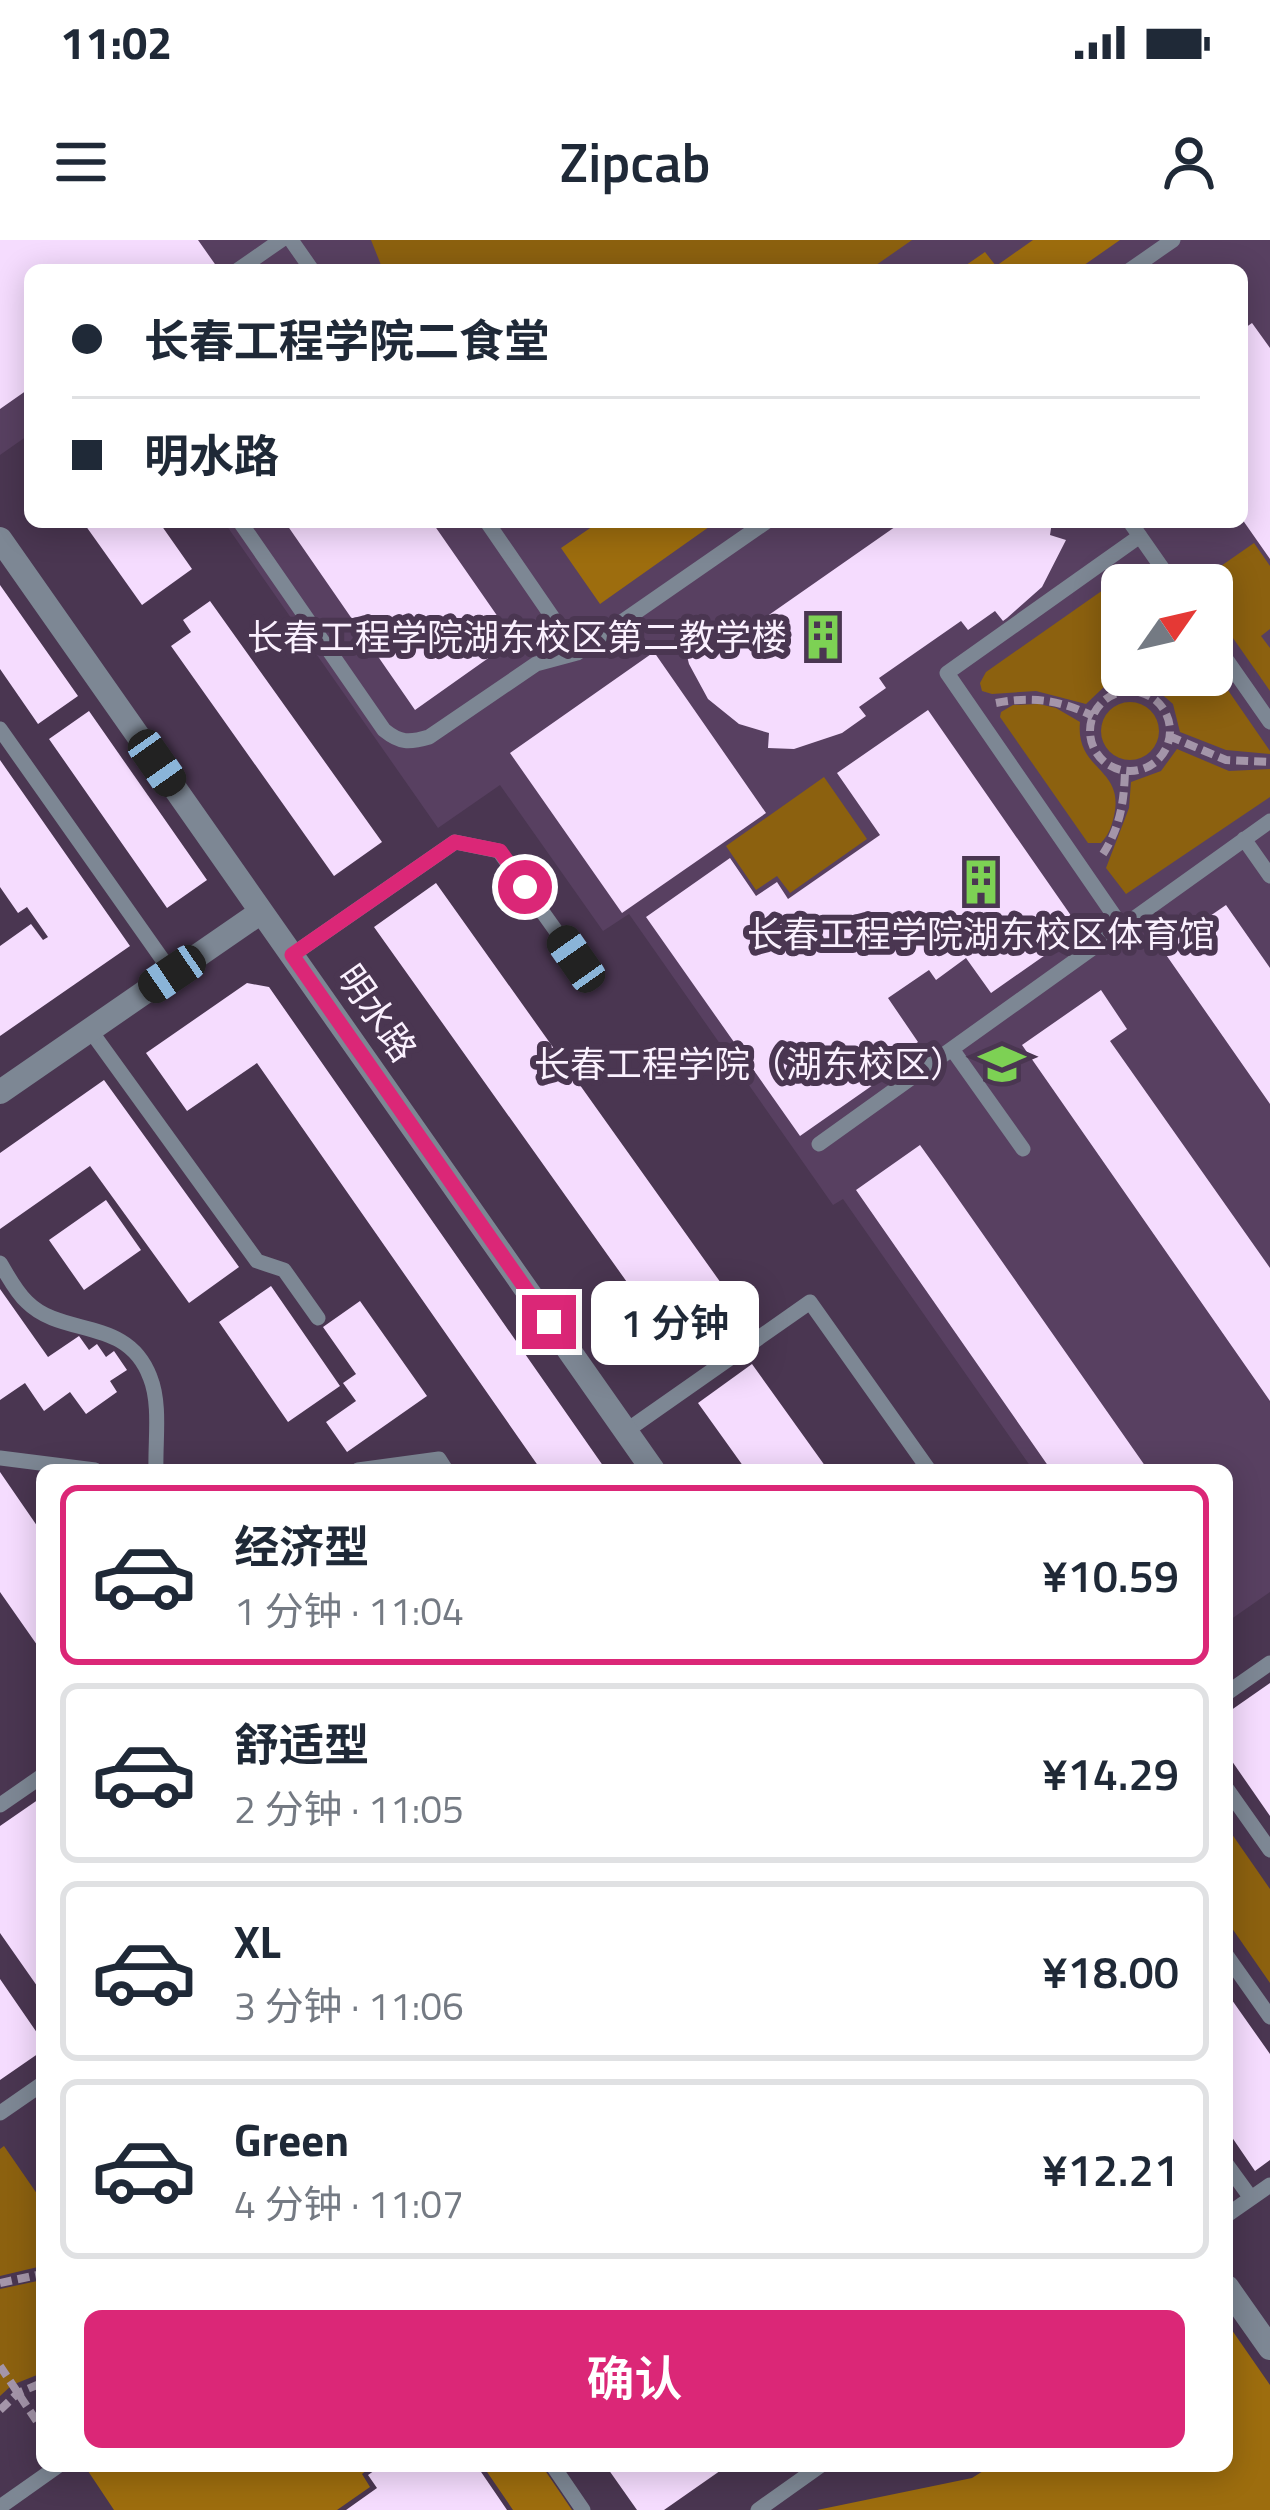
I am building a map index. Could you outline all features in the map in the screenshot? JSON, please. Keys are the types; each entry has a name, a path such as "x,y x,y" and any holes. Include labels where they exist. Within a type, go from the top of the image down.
{"street":[{"name":"明水路","path":"0,539 649,1464"},
{"path":"0,1092 261,912"},
{"path":"1233,2296 1270,2348"}],"lane":[{"path":"247,264 281,240"},
{"path":"1139,264 1173,240"},
{"path":"244,528 384,730 397,741 429,737 536,664 578,653 757,528"},
{"path":"491,528 578,653"},
{"path":"1122,927 947,673 1135,529 1159,564"},
{"path":"1233,669 1270,722"},
{"path":"0,729 172,974"},
{"path":"819,1144 1270,821"},
{"path":"1244,839 1270,876"},
{"path":"292,955 455,842 500,851 576,959"},
{"path":"90,1030 257,1261 284,1270 318,1318"},
{"path":"952,1049 1023,1149"},
{"path":"0,1264 28,1304 117,1337 134,1352 150,1375 154,1395 156,1464"},
{"path":"626,1431 810,1302 925,1464"},
{"path":"0,1458 48,1464"},
{"path":"407,1464 439,1460 442,1464"},
{"path":"1233,1689 1270,1663"},
{"path":"0,1805 36,1780"},
{"path":"1233,1798 1270,1850"},
{"path":"1233,1965 1270,2017"},
{"path":"0,2113 36,2088"},
{"path":"1233,2174 1250,2198"},
{"path":"1233,2211 1270,2185"},
{"path":"0,2507 50,2472"},
{"path":"557,2472 584,2510"},
{"path":"758,2510 812,2472"}],"path":[{"path":"1111,696 1093,716 1090,736 1101,759 1125,771 1159,758 1169,736 1160,704 1146,696"},
{"path":"973,711 1020,699 1044,699 1093,716"},
{"path":"1169,736 1226,760 1270,762"},
{"path":"1086,874 1114,835 1124,804 1125,771"},
{"path":"0,2283 36,2275"},
{"path":"0,2366 36,2419"},
{"path":"0,2410 18,2393 36,2386"}],"shaded area":[{"name":"长春工程学院（湖东校区）","path":"0,240 1270,240 1270,1592 1233,1618 1233,1464 1029,1464 843,1199 833,1205 629,914 603,931 500,785 438,828 228,528 1248,528 1248,264 24,264 24,438 0,455"},
{"path":"371,240 912,240 878,264 381,264"},
{"path":"1033,240 1120,240 1086,264 999,264"},
{"path":"985,252 994,264 968,264"},
{"path":"590,528 708,528 600,604 561,548"},
{"path":"1254,543 1270,566 1270,629 1261,636 1270,648 1270,691 1233,638 1233,564 1224,564"},
{"path":"1101,591 1101,690 1086,704 1036,691 982,691 980,683 986,672"},
{"path":"1164,696 1232,696 1270,754 1226,750 1180,732 1173,704"},
{"path":"1130,702 1150,711 1159,731 1150,751 1130,760 1110,751 1101,731 1110,711"},
{"path":"1039,704 1080,722 1085,750 1113,788 1114,816 1101,843 1088,843 1000,717 1013,705"},
{"path":"1177,749 1229,771 1270,769 1270,797 1126,894 1106,868 1129,808 1131,782 1161,771"},
{"path":"824,777 867,839 790,893 777,876 756,890 726,846"},
{"path":"1233,1836 1270,1889 1270,1983 1233,1930"},
{"path":"4,2146 36,2192 36,2267 0,2276 0,2149"},
{"path":"36,2281 36,2375 0,2396 0,2289"},
{"path":"1233,2332 1270,2385 1270,2510 817,2510 972,2478 982,2472 1233,2472"},
{"path":"89,2472 364,2472 370,2487 337,2510 114,2510"},
{"path":"487,2472 546,2472 572,2510 513,2510"}],"building":[{"path":"0,240 198,240 215,264 24,264 24,392 0,409"},
{"path":"1252,323 1270,348 1270,559 1248,528 1248,326"},
{"path":"87,528 163,528 192,569 142,605"},
{"path":"289,528 436,528 514,640 415,710"},
{"name":"长春工程学院湖东校区第二教学楼","path":"893,528 1051,528 1050,535 1066,540 1042,587 1003,621 995,611 968,630 961,621 879,678 886,688 859,707 866,716 842,733 794,749 768,748 769,733 739,724 708,699 689,664 684,644 756,624"},
{"path":"0,585 78,696 38,724 0,669"},
{"path":"210,601 382,842 334,876 171,646 191,632 183,620"},
{"path":"654,652 766,813 622,913 510,753"},
{"path":"928,710 1081,930 991,993 966,958 936,980 929,970 888,998 918,1042 878,1070 883,1078 800,1136 646,917 730,858 756,896 777,882 788,899 880,835 837,773"},
{"path":"89,711 207,880 167,908 49,739"},
{"path":"0,760 130,946 0,1036 0,946 31,924 43,940 48,937 27,907 18,913 0,887"},
{"path":"436,883 748,1321 686,1365 374,927"},
{"path":"1226,905 1270,968 1270,1104 1162,949"},
{"path":"247,983 269,987 602,1464 537,1464 257,1063 187,1111 146,1053"},
{"path":"1101,990 1127,1029 1110,1041 1270,1268 1270,1401 1022,1045"},
{"path":"104,1080 239,1267 189,1303 90,1166 0,1229 0,1153"},
{"path":"920,1145 1144,1464 1047,1464 856,1190"},
{"path":"106,1200 141,1250 84,1290 49,1240"},
{"path":"271,1286 340,1386 288,1422 219,1322"},
{"path":"0,1289 48,1357 79,1336 89,1350 97,1344 106,1357 114,1351 127,1370 110,1381 117,1392 86,1414 70,1392 44,1411 25,1383 0,1400"},
{"path":"360,1301 427,1396 347,1452 326,1422 356,1401 343,1383 356,1374 323,1327"},
{"path":"752,1364 824,1464 742,1464 698,1403"},
{"path":"0,1472 36,1524 36,1643 0,1592"},
{"path":"1270,1683 1270,1816 1233,1763 1233,1709"},
{"path":"36,1801 36,1984 0,1933 0,1826"},
{"path":"0,1979 36,2031 36,2055 0,2080"},
{"path":"1233,2002 1270,2054 1270,2160 1255,2171 1233,2139"},
{"path":"481,2472 507,2510 346,2510 377,2488 368,2475"},
{"path":"610,2472 718,2472 664,2510 637,2510"}],"place":[{"name":"长春工程学院湖东校区第二教学楼","path":"823,637"},
{"name":"长春工程学院湖东校区体育馆","path":"981,882"},
{"name":"长春工程学院（湖东校区）","path":"1002,1064"}],"route":[{"path":"525,887 500,851 455,842 292,955 549,1322"}]}
